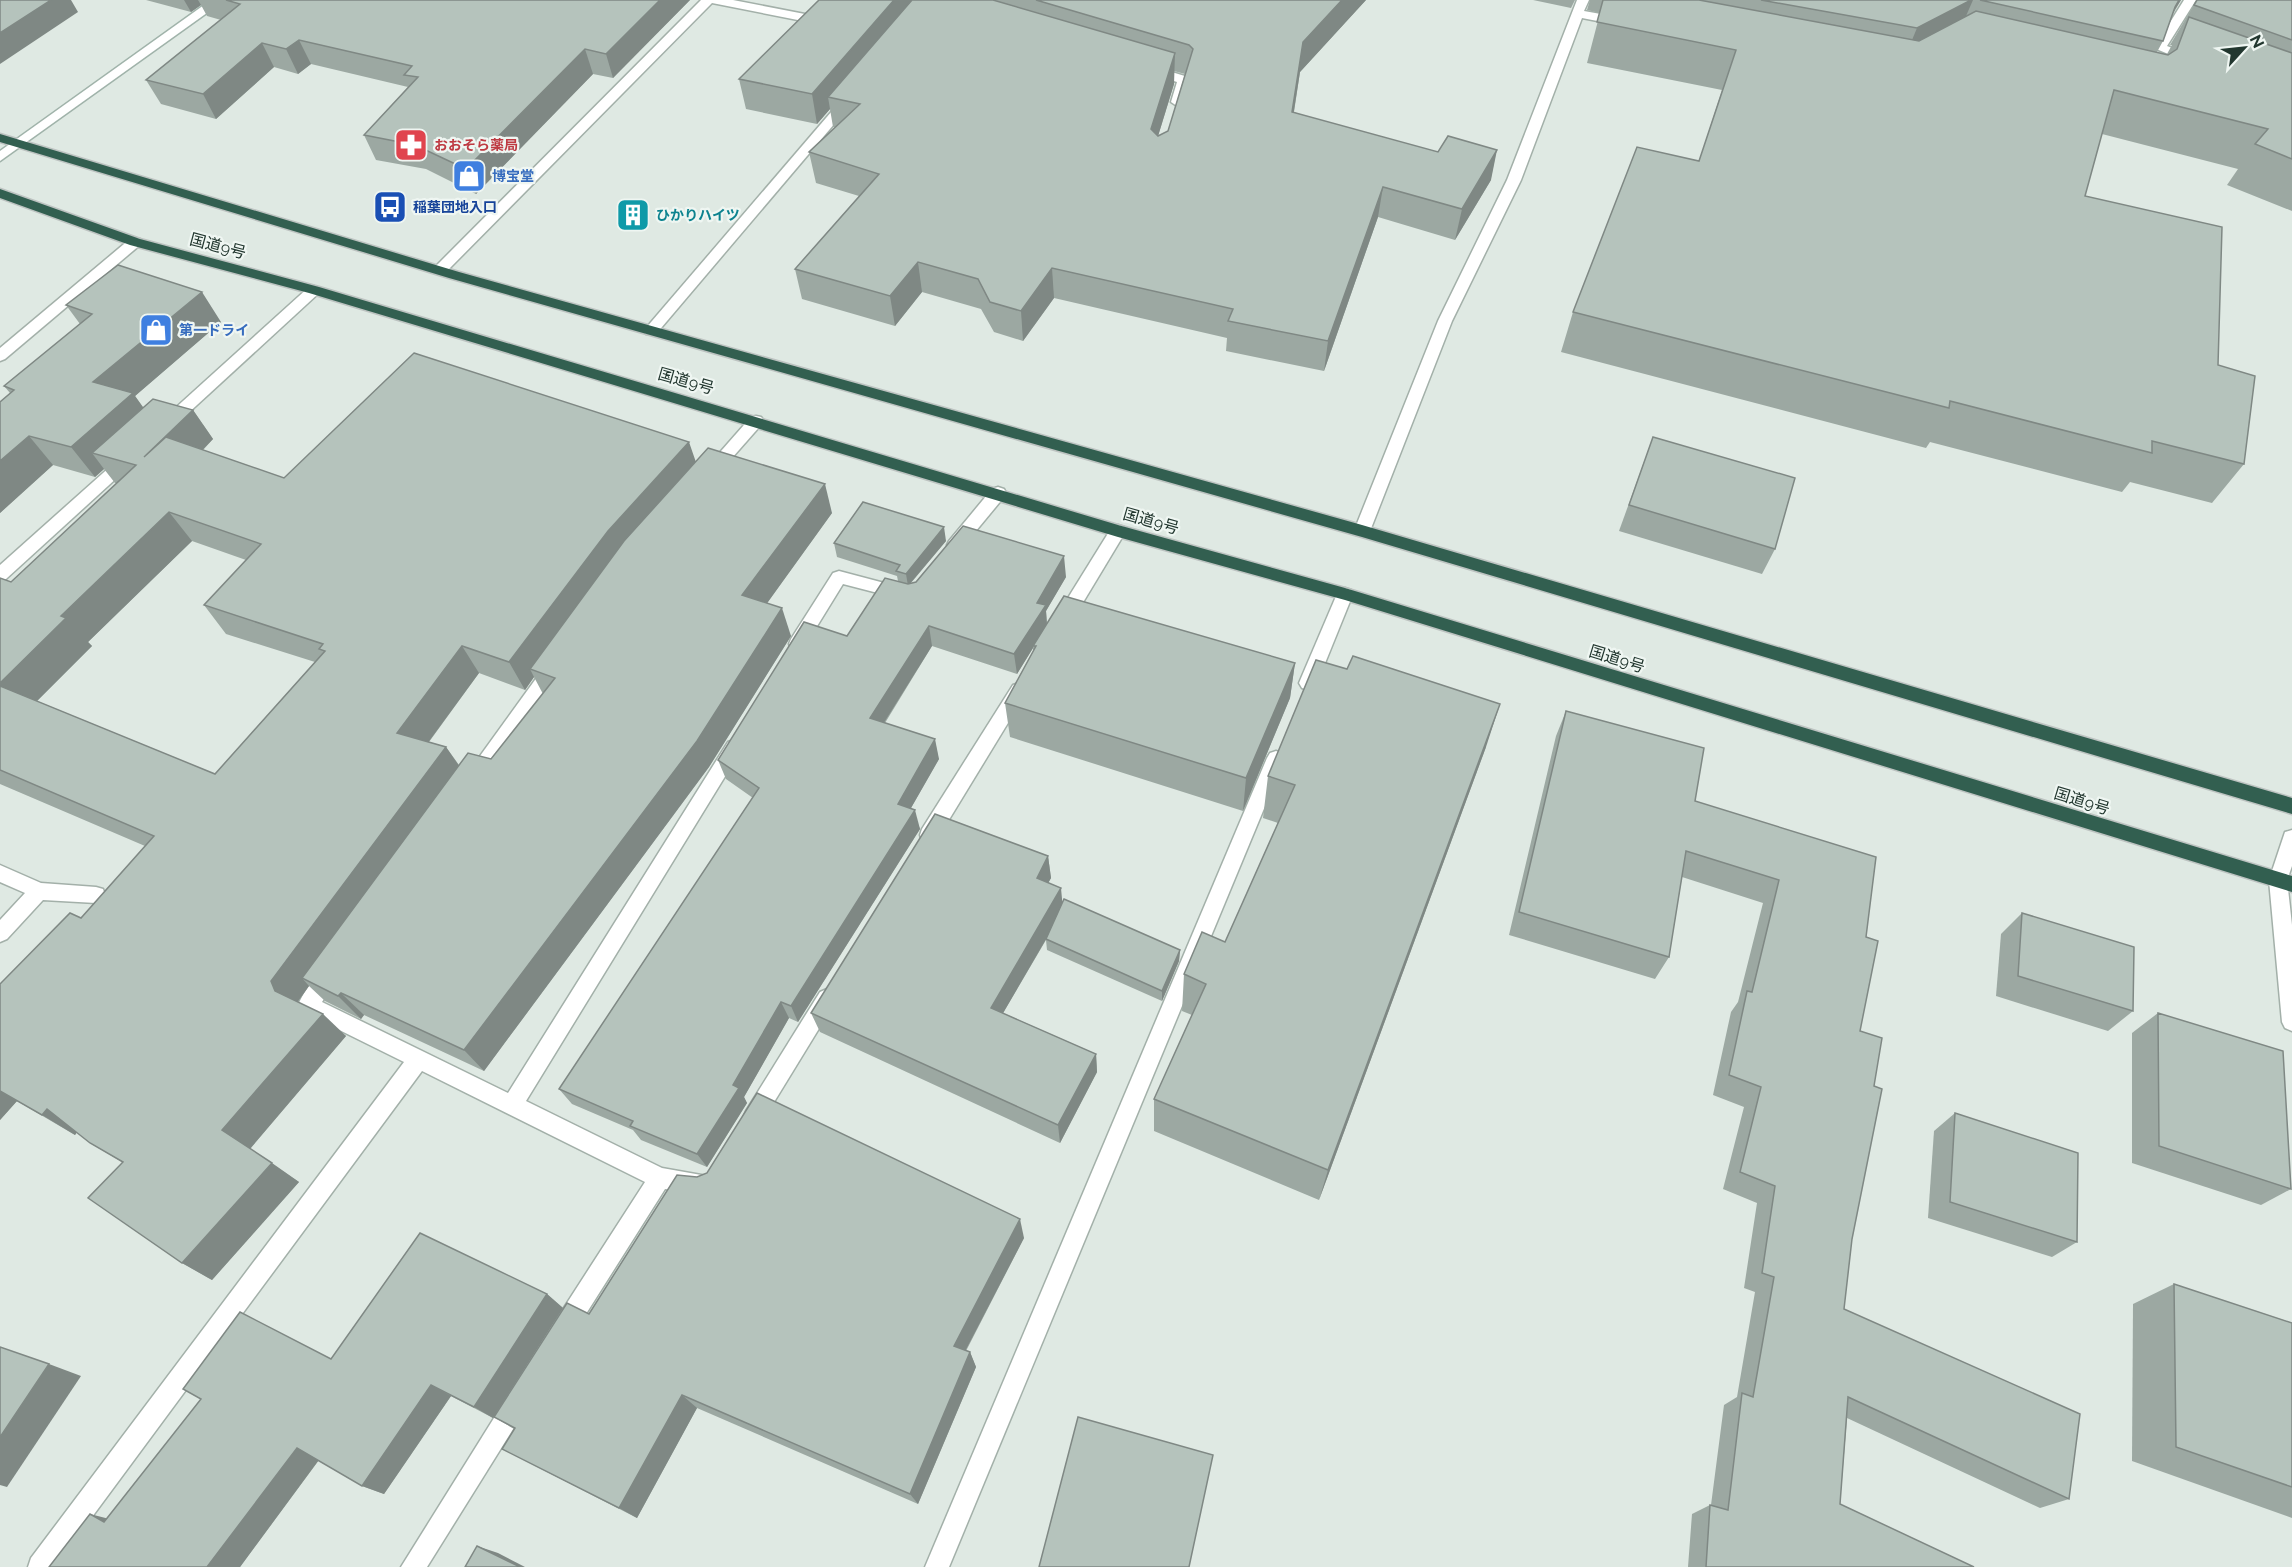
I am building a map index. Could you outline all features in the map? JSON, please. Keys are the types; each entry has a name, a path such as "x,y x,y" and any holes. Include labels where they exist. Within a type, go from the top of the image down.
{"highway":[{"path":"0,138 651,331 1362,531 2292,806"},
{"name":"国道9号","path":"0,193 135,242 314,290 998,493 1118,531 1345,594 2285,882"}],"street":[{"path":"0,157 219,0"},
{"path":"440,270 708,0"},
{"path":"715,0 813,20 830,0"},
{"path":"2190,0 2158,53 2204,64"},
{"path":"1362,531 1445,321 1514,180 1581,7 1637,25"},
{"path":"1140,66 1184,80 1173,114"},
{"path":"651,331 860,86"},
{"path":"0,356 135,242"},
{"path":"157,433 314,290"},
{"path":"704,480 756,421"},
{"path":"0,575 140,449"},
{"path":"942,562 998,493"},
{"path":"1056,632 1118,531"},
{"path":"788,659 839,578 913,596 920,588"},
{"path":"1298,705 1345,594"},
{"path":"461,795 565,651"},
{"path":"918,853 1030,672"},
{"path":"512,1105 744,730"},
{"path":"937,1567 1284,738"},
{"path":"2292,838 2285,882 2292,1022"},
{"path":"0,873 39,891 96,895"},
{"path":"0,933 39,891"},
{"path":"343,957 308,1005 660,1178 711,1184 717,1174"},
{"path":"742,1134 836,983"},
{"path":"40,1567 418,1060"},
{"path":"552,1347 660,1178"},
{"path":"413,1567 527,1387"}],"building":[{"path":"0,0 51,0 0,33"},
{"path":"226,0 660,0 606,54 585,49 466,169 415,145 364,135 418,77 404,75 412,66 299,40 286,49 262,43 203,94 146,80 240,4"},
{"path":"819,0 894,0 812,94 739,79"},
{"path":"912,0 993,0 1175,53 1151,129 1158,136 1168,131 1193,49 1189,45 1036,0 1342,0 1303,42 1292,112 1438,152 1448,136 1497,150 1462,209 1383,187 1328,341 1228,321 1233,309 1052,268 1021,311 990,302 978,279 918,262 890,296 795,269 879,174 809,152 860,104 828,97"},
{"path":"1603,0 1699,0 1919,41 1976,11 2168,55 2177,49 2189,17 2292,53 2292,159 2255,144 2268,129 2114,90 2085,196 2222,227 2218,365 2255,376 2244,464 2152,441 2152,453 1950,401 1949,408 1573,312 1637,147 1699,161 1736,50 1597,22"},
{"path":"1761,0 1971,0 1917,28"},
{"path":"1980,0 2179,0 2163,41"},
{"path":"2197,0 2292,0 2292,40 2194,5"},
{"path":"118,265 202,292 93,382 133,393 71,447 29,436 0,461 0,402 14,390 4,386 92,314 66,305"},
{"path":"414,353 689,442 608,531 509,662 462,646 397,733 446,747 271,981 275,991 323,1014 222,1130 272,1163 182,1263 88,1198 123,1162 90,1143 47,1109 42,1115 0,1091 0,984 70,913 81,918 154,836 0,770 0,686 215,774 325,651 319,649 323,644 204,605 261,544 169,512 61,616 66,618 0,683 0,578 11,582 136,465 92,453 153,399 193,410 144,457 166,437 284,478"},
{"path":"1653,437 1795,478 1775,549 1629,505"},
{"path":"708,448 825,484 742,595 782,608 697,741 464,1050 341,993 338,996 302,978 468,753 491,759 555,678 530,669 624,541"},
{"path":"863,502 944,527 906,574 896,571 900,565 834,543"},
{"path":"963,526 1064,556 1037,603 1046,605 1014,654 929,626 870,718 935,739 898,804 915,810 791,1006 781,1002 733,1085 739,1088 697,1154 630,1126 633,1121 559,1089 759,788 718,760 804,622 847,636 885,578 908,584 916,582"},
{"path":"1064,596 1295,663 1246,778 1005,703 1036,646 1033,646"},
{"path":"1353,656 1500,704 1328,1170 1154,1099 1206,984 1184,974 1202,932 1225,942 1295,785 1268,776 1316,660 1347,669"},
{"path":"1566,711 1704,748 1695,801 1876,857 1866,937 1878,941 1860,1031 1882,1038 1874,1086 1882,1089 1852,1239 1844,1309 2080,1414 2069,1499 1848,1397 1840,1504 1974,1567 1706,1567 1710,1505 1728,1510 1742,1393 1753,1397 1774,1277 1762,1273 1775,1186 1740,1172 1761,1087 1729,1075 1747,991 1752,992 1779,880 1686,851 1669,957 1519,912"},
{"path":"935,814 1048,856 1037,878 1061,888 991,1008 1096,1054 1058,1125 811,1013"},
{"path":"1064,899 1180,950 1162,991 1046,939"},
{"path":"2022,913 2134,947 2133,1011 2018,976"},
{"path":"2158,1013 2283,1051 2291,1189 2159,1146"},
{"path":"757,1093 1020,1219 954,1346 970,1352 910,1494 682,1395 619,1508 502,1449 515,1428 494,1417 567,1303 589,1314 677,1175 697,1177 707,1173"},
{"path":"1955,1113 2078,1153 2077,1242 1950,1202"},
{"path":"420,1233 547,1294 474,1407 431,1385 362,1486 297,1448 207,1567 49,1567 90,1514 104,1522 201,1399 183,1389 240,1312 331,1359"},
{"path":"2174,1284 2292,1323 2292,1487 2176,1447"},
{"path":"0,1347 49,1364 0,1437"},
{"path":"1078,1417 1213,1455 1189,1567 1039,1567"},
{"path":"477,1546 520,1567 465,1567"}],"place":[{"name":"おおそら薬局","path":"411,145"},
{"name":"博宝堂","path":"469,176"},
{"name":"稲葉団地入口","path":"390,207"},
{"name":"ひかりハイツ","path":"633,215"},
{"name":"第一ドライ","path":"156,330"}]}
